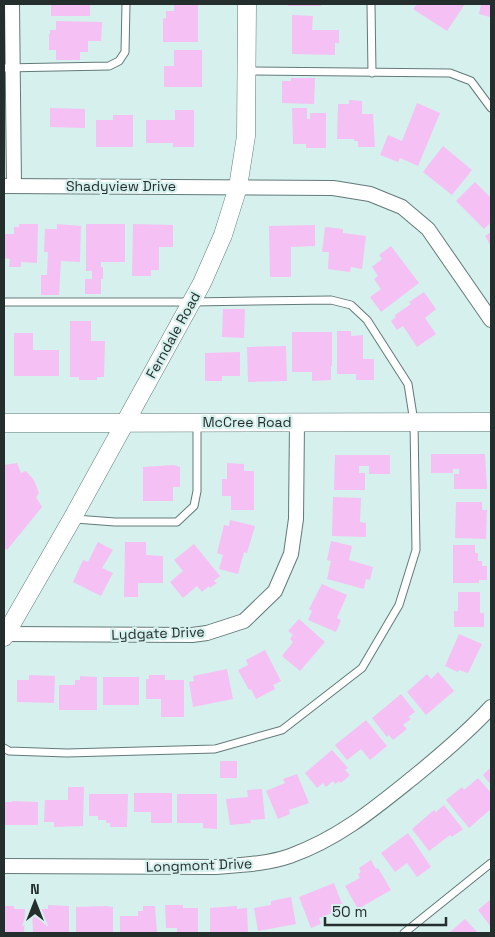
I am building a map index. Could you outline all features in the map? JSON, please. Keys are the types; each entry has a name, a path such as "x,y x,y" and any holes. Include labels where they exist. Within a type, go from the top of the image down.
{"street":[{"path":"9,186 8,68 12,4"},
{"name":"Ferndale Road","path":"5,635 72,519 202,283 223,235 238,187 246,136 246,4"},
{"name":"Shadyview Drive","path":"9,186 238,187"},
{"path":"238,187 333,188 370,194 402,207 428,229 491,320"},
{"name":"Lydgate Drive","path":"5,635 192,634 207,633 244,621 275,591 291,554 296,519 298,422"},
{"name":"McCree Road","path":"4,423 491,422"},
{"name":"Longmont Drive","path":"4,866 215,867 250,864 289,857 326,840 361,820 459,740 491,706"}],"lane":[{"path":"8,68 109,66 119,61 126,52 126,4"},
{"path":"371,4 372,73"},
{"path":"246,71 450,74 472,81 491,108"},
{"path":"4,302 331,300 351,305 367,320 408,384 414,422 416,550 399,605 362,668 282,730 215,749 67,753 9,751 4,748"},
{"path":"72,519 115,522 177,522 194,506 197,491 197,423"},
{"path":"404,933 491,863"}],"building":[{"path":"51,4 90,4 90,16 51,16"},
{"path":"288,4 321,4 321,6 288,6"},
{"path":"417,4 465,4 447,31 413,9"},
{"path":"481,4 491,4 491,21 490,17 479,14"},
{"path":"174,5 198,5 198,42 163,42 163,18 166,19 166,11 174,11"},
{"path":"292,15 313,16 312,30 339,30 339,43 335,43 335,55 292,54"},
{"path":"56,21 102,22 101,41 88,41 88,52 80,52 80,60 56,60 56,50 49,50 49,34 50,30 56,30"},
{"path":"174,50 202,50 202,87 164,87 164,66 174,66"},
{"path":"291,78 315,78 314,104 282,103 282,81 291,81"},
{"path":"349,100 362,101 362,114 373,114 375,147 358,147 358,141 354,141 354,139 337,139 338,104 349,104"},
{"path":"417,103 440,113 418,166 400,158 398,162 380,155 388,135 402,141"},
{"path":"50,108 85,109 85,128 50,127"},
{"path":"292,108 307,108 307,119 310,119 310,113 326,113 326,148 306,148 306,144 293,144"},
{"path":"175,110 194,110 194,147 173,147 173,143 146,143 146,120 175,120"},
{"path":"113,115 133,115 133,147 96,147 96,120 113,120"},
{"path":"443,146 472,170 452,195 423,172"},
{"path":"475,182 491,198 491,222 484,229 456,201"},
{"path":"19,224 38,224 37,263 21,262 21,267 9,267 10,259 4,258 4,234 14,234 14,227 19,227"},
{"path":"57,224 81,226 80,262 61,261 59,295 41,295 41,275 47,275 48,252 44,252 45,229 57,229"},
{"path":"86,224 125,224 125,262 101,262 103,279 101,279 101,294 85,294 85,279 92,279 92,271 86,271"},
{"path":"133,224 173,225 173,247 159,247 159,270 151,270 151,276 132,276"},
{"path":"315,225 315,246 291,247 291,277 270,277 269,226"},
{"path":"325,227 343,229 343,233 366,236 362,269 351,267 350,272 328,269 329,252 322,252"},
{"path":"491,232 491,246 485,236"},
{"path":"391,246 419,283 381,312 370,297 381,289 374,279 378,276 372,267 382,259 379,255"},
{"path":"424,292 436,309 425,318 436,334 417,347 403,326 397,330 391,321 396,317 395,315 411,304 409,302"},
{"path":"223,309 245,309 244,338 222,337"},
{"path":"70,321 91,321 91,341 105,341 104,377 97,377 97,380 79,380 79,377 70,377"},
{"path":"337,331 351,331 351,336 363,335 363,359 374,359 374,380 356,380 356,374 337,374"},
{"path":"292,332 332,332 331,380 312,381 312,372 292,372"},
{"path":"14,333 33,333 33,350 59,350 59,376 14,376"},
{"path":"286,346 287,381 248,382 247,347"},
{"path":"240,352 240,376 222,376 222,381 205,381 205,353"},
{"path":"431,454 485,454 487,489 454,489 454,474 459,474 459,469 453,469 453,473 431,473"},
{"path":"335,455 390,455 390,474 369,474 369,466 359,466 359,473 365,473 365,490 334,490"},
{"path":"17,463 21,473 26,471 34,480 39,493 36,497 42,507 7,550 4,548 4,465"},
{"path":"227,463 244,464 244,471 254,471 254,510 231,510 231,496 222,496 222,479 227,479"},
{"path":"174,465 180,467 180,487 173,487 173,501 143,501 143,467"},
{"path":"333,497 361,498 360,522 366,523 366,537 332,536"},
{"path":"456,502 482,502 482,510 487,510 486,539 455,538"},
{"path":"230,520 255,526 247,553 244,552 238,574 219,569 223,555 217,553 224,525 229,526"},
{"path":"331,541 352,546 349,560 373,567 370,580 366,579 364,589 327,579 331,561 327,560"},
{"path":"98,542 113,550 102,568 113,573 101,596 73,582 83,560 88,562"},
{"path":"125,542 146,542 146,555 163,556 163,583 138,583 138,597 124,597"},
{"path":"194,544 220,576 214,581 217,583 210,588 209,586 202,592 197,586 183,598 170,582 183,571 174,560"},
{"path":"453,545 475,545 478,561 482,561 482,566 487,566 487,580 479,580 479,583 453,583"},
{"path":"322,584 347,595 337,618 341,620 336,632 308,620 312,611 309,609"},
{"path":"458,592 480,592 480,613 484,613 484,627 454,627 454,611 458,611"},
{"path":"299,619 325,642 300,671 282,656 293,642 290,639 293,635 288,631"},
{"path":"459,634 482,644 468,673 459,670 458,672 445,666"},
{"path":"265,650 281,681 273,685 275,689 256,699 238,670 248,665 246,660"},
{"path":"227,669 233,699 193,707 189,682 194,681 193,676"},
{"path":"438,672 454,691 426,715 407,692 427,674 431,679"},
{"path":"29,675 55,676 54,703 17,702 17,680 29,680"},
{"path":"149,675 165,675 165,680 184,680 184,717 161,717 161,699 146,699 146,679 149,679"},
{"path":"80,676 97,677 97,710 59,710 59,685 75,685 75,680 80,680"},
{"path":"103,677 139,677 139,705 103,705"},
{"path":"401,694 415,712 408,717 411,719 403,725 407,729 393,740 389,735 387,737 372,718"},
{"path":"366,720 387,746 370,760 361,749 347,760 335,745"},
{"path":"332,750 348,768 345,770 350,775 341,783 339,781 335,784 333,781 326,787 323,783 317,788 305,773"},
{"path":"220,761 237,761 237,778 220,778"},
{"path":"491,767 491,785 483,775"},
{"path":"297,774 309,803 289,810 290,814 278,819 266,791 285,783 283,779"},
{"path":"478,778 491,793 491,809 469,828 446,800 462,787 464,790"},
{"path":"68,787 84,787 83,826 54,827 54,822 44,822 45,800 68,800"},
{"path":"262,789 265,819 250,820 251,823 230,825 226,799 248,797 247,790"},
{"path":"134,793 172,793 172,823 151,823 151,812 134,812"},
{"path":"89,794 128,794 127,827 110,827 110,823 106,823 106,820 98,820 98,816 89,816"},
{"path":"177,794 217,794 217,829 203,828 203,823 177,823"},
{"path":"5,802 38,802 38,825 5,825"},
{"path":"444,805 463,829 452,837 450,835 429,851 412,829 434,810 436,812"},
{"path":"408,833 431,867 417,877 407,863 395,872 381,853"},
{"path":"371,860 391,890 358,909 345,886 360,878 358,874 361,872 359,868"},
{"path":"334,883 345,912 333,917 332,913 319,918 321,924 311,928 299,897"},
{"path":"291,897 296,924 258,931 254,908 271,905 271,901"},
{"path":"491,899 491,927 478,910"},
{"path":"48,905 69,906 69,933 33,933 32,909 48,909"},
{"path":"165,905 183,905 183,908 198,908 198,933 177,933 177,928 166,928"},
{"path":"4,906 14,906 14,909 25,909 24,933 4,933"},
{"path":"143,906 155,906 157,933 120,933 120,916 138,916 138,911 143,911"},
{"path":"237,906 237,909 247,908 248,933 210,933 210,908"},
{"path":"76,907 113,907 113,933 76,933"},
{"path":"465,919 478,933 450,932"}]}
